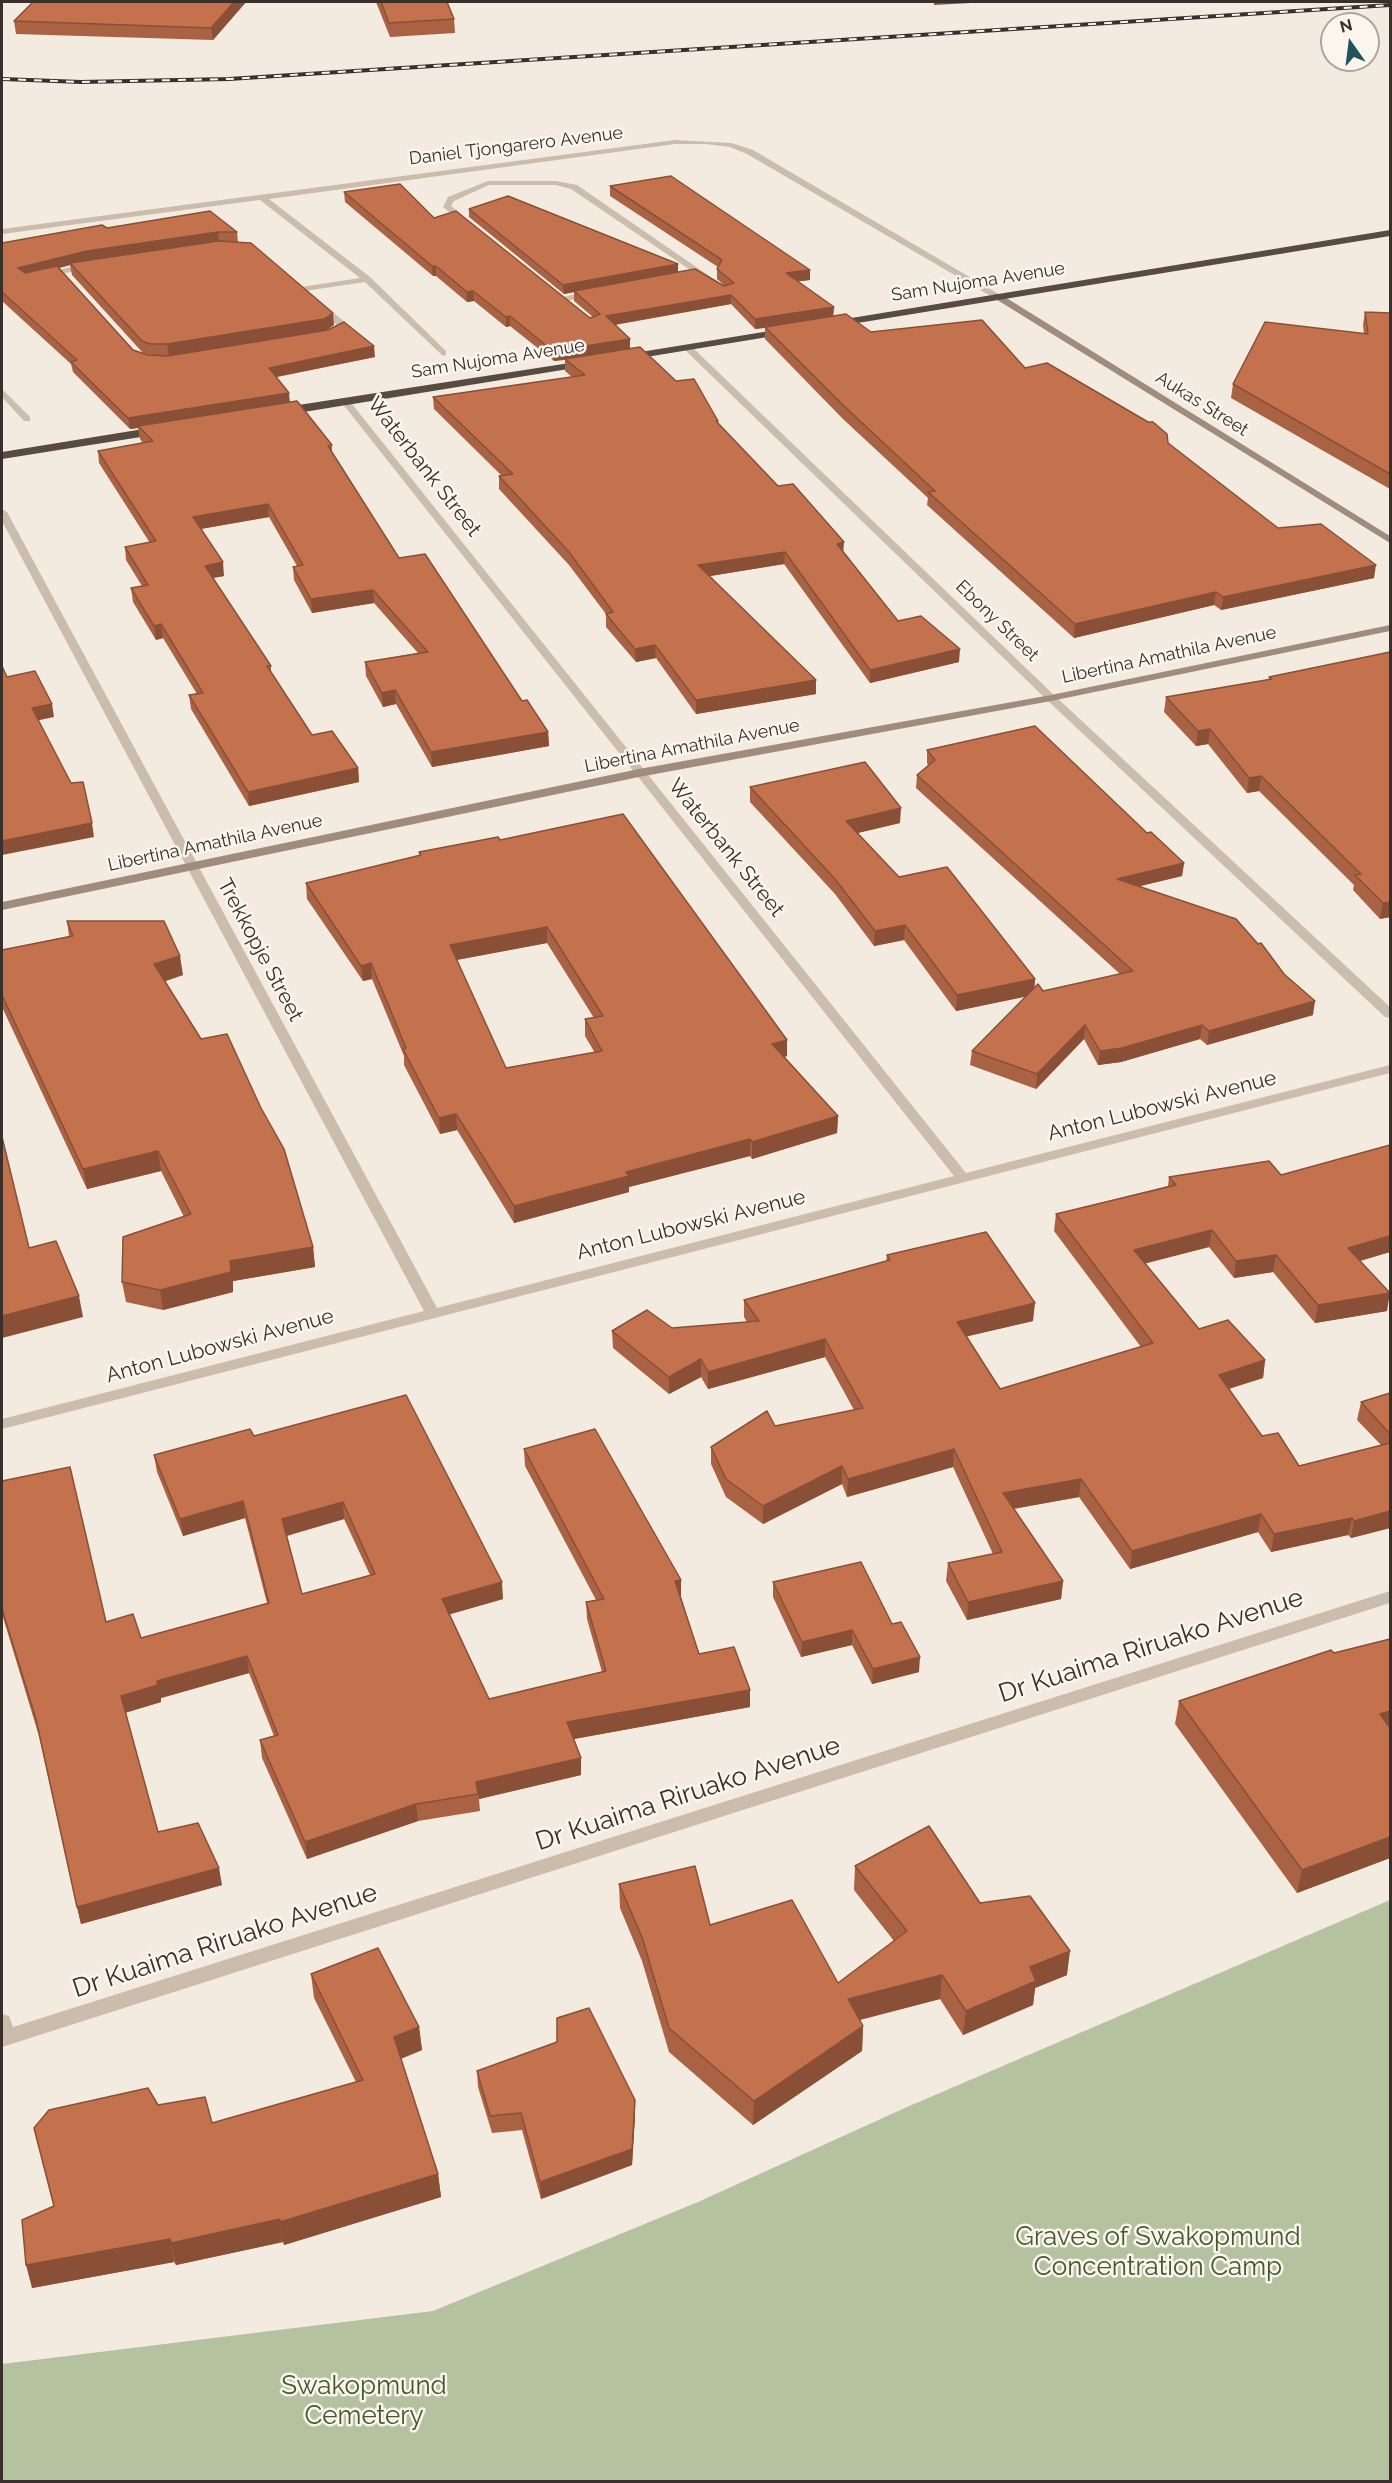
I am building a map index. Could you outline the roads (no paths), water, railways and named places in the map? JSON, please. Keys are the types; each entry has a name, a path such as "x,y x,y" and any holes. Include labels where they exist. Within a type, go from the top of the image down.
{"highway":[{"name":"Sam Nujoma Avenue","path":"825,325 1390,233"},
{"name":"Sam Nujoma Avenue","path":"265,414 802,329"},
{"path":"2,456 173,429"}],"street":[{"name":"Daniel Tjongarero Avenue","path":"2,232 675,142 731,145 750,152 997,296"},
{"path":"468,169 488,183"},
{"path":"473,229 447,207 451,199 488,183 556,183 574,187 719,286"},
{"path":"260,196 367,279 443,353"},
{"path":"38,275 101,264"},
{"path":"61,271 69,280"},
{"path":"689,275 700,273"},
{"path":"317,337 339,331 342,325 298,287 367,279"},
{"path":"560,299 607,290"},
{"path":"552,292 568,305"},
{"name":"Aukas Street","path":"997,296 1390,540"},
{"name":"Ebony Street","path":"688,348 1051,698 1390,1014"},
{"path":"2,392 27,419"},
{"name":"Waterbank Street","path":"345,401 963,1178"},
{"name":"Trekkopje Street","path":"2,512 432,1312"},
{"name":"Libertina Amathila Avenue","path":"2,906 639,773 1051,698 1390,628"},
{"name":"Anton Lubowski Avenue","path":"2,1424 432,1312 1390,1069"},
{"name":"Dr Kuaima Riruako Avenue","path":"3,2032 1390,1597"}],"railway":[{"path":"2,79 81,82 229,79 1390,5"}],"park label":[{"name":"Graves of Swakopmund Concentration Camp","path":"1158,2252"},
{"name":"Swakopmund Cemetery","path":"364,2401"}]}
